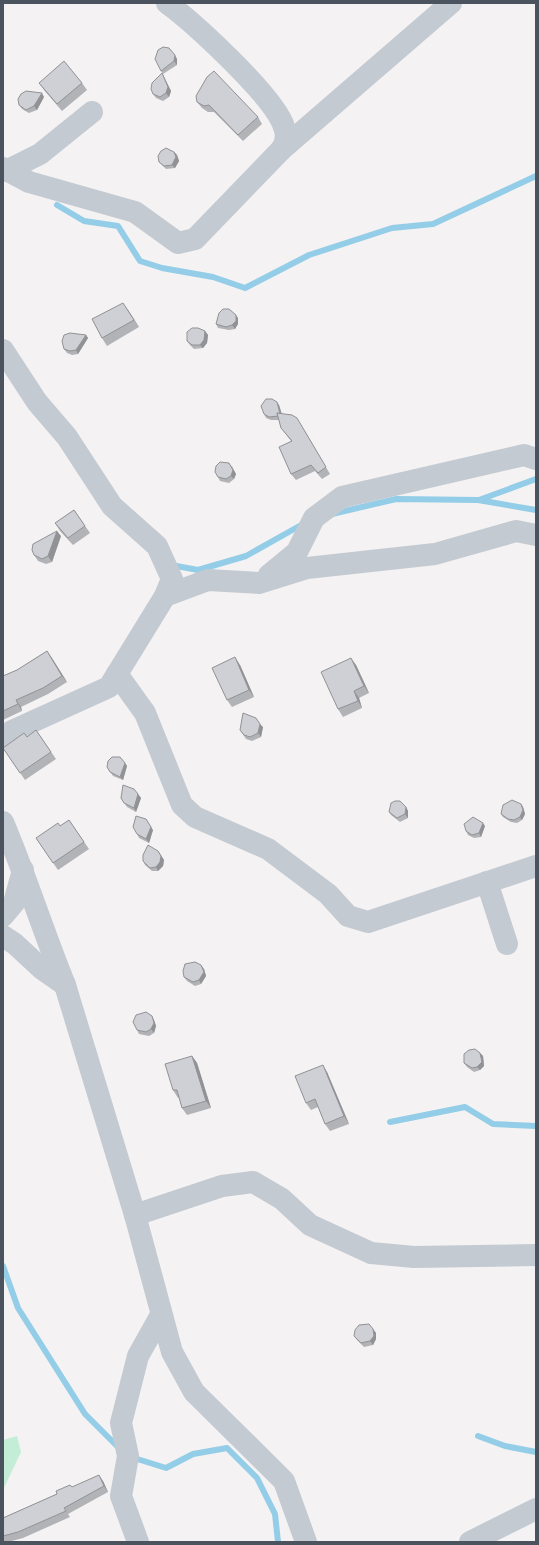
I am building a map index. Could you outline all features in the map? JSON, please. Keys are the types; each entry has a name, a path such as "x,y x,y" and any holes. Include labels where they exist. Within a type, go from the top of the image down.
{"street":[{"path":"5,170 29,182 135,212 178,243 195,239 281,150 286,144 285,127 262,93 188,18 166,3"},
{"path":"281,150 451,3"},
{"path":"5,170 40,154 92,112"},
{"path":"3,350 37,402 67,437 112,506 157,546 172,579 165,596 109,687 12,732 3,738"},
{"path":"259,583 297,552 314,518 342,497 524,455 536,459"},
{"path":"165,596 208,580 259,583 307,568 435,554 516,531 536,535"},
{"path":"117,674 145,713 182,805 195,817 268,849 328,894 348,916 368,922 536,866"},
{"path":"3,822 23,870 51,951 65,985 135,1215 172,1352 194,1392 284,1481 306,1542"},
{"path":"3,916 14,903 23,870"},
{"path":"486,882 507,944"},
{"path":"3,936 15,944 42,969 65,985"},
{"path":"135,1215 222,1186 253,1182 282,1199 310,1225 371,1253 414,1258 536,1255"},
{"path":"138,1542 121,1496 128,1456 121,1423 138,1356 161,1315"},
{"path":"470,1542 536,1509"}],"green space":[{"path":"17,1436 21,1452 3,1490 3,1440"}],"building":[{"path":"163,47 169,48 175,55 174,61 161,71 155,59 158,50"},
{"path":"64,61 82,83 57,104 39,83"},
{"path":"214,71 258,117 238,135 209,105 204,106 197,102 196,96 207,77"},
{"path":"162,73 168,87 166,93 160,97 153,94 151,89 152,83"},
{"path":"26,91 42,93 34,106 26,110 19,105 18,99 21,94"},
{"path":"166,148 174,152 176,157 172,165 164,166 159,162 158,156 161,151"},
{"path":"123,303 134,320 102,338 92,319"},
{"path":"223,309 229,309 236,315 236,321 232,325 226,327 216,324 219,313"},
{"path":"192,328 198,328 205,331 204,340 200,345 192,345 187,341 187,332"},
{"path":"70,333 86,335 76,350 70,351 64,349 62,341 64,335"},
{"path":"266,399 272,399 277,402 280,414 277,413 278,416 269,417 264,414 261,406"},
{"path":"277,413 292,415 297,418 326,467 318,473 311,465 291,474 279,447 292,441 281,428"},
{"path":"220,462 229,463 233,470 231,476 226,479 218,477 215,472 216,466"},
{"path":"74,510 85,526 68,538 55,523"},
{"path":"57,531 48,556 42,559 34,555 32,550 33,544"},
{"path":"47,651 62,676 43,688 16,700 18,704 3,711 3,676 17,670"},
{"path":"235,657 249,690 227,700 212,668"},
{"path":"351,658 364,686 354,691 358,701 338,709 321,672"},
{"path":"243,713 256,718 260,724 258,733 250,737 244,735 240,730"},
{"path":"36,730 51,752 20,773 3,748 24,733 27,737"},
{"path":"112,757 120,757 125,763 120,777 110,772 107,767 108,761"},
{"path":"123,785 134,789 138,794 134,808 124,803 121,798"},
{"path":"512,800 521,804 523,810 520,817 514,820 508,819 501,814 503,805"},
{"path":"400,801 406,807 405,814 397,818 389,812 391,803"},
{"path":"136,816 146,819 151,827 146,839 137,834 133,827"},
{"path":"473,817 483,823 479,833 472,835 466,831 464,824"},
{"path":"69,820 84,842 53,863 36,838 58,823 60,826"},
{"path":"148,845 158,851 161,856 160,862 156,867 150,868 143,861 143,855"},
{"path":"195,962 201,965 204,972 199,980 193,982 184,977 183,971 185,964"},
{"path":"146,1012 152,1016 154,1023 151,1029 146,1032 137,1030 133,1022 136,1015"},
{"path":"475,1049 480,1053 482,1062 477,1067 472,1068 464,1063 464,1054 469,1050"},
{"path":"192,1056 206,1101 182,1108 177,1090 173,1090 165,1064"},
{"path":"323,1065 344,1116 325,1124 315,1099 306,1103 295,1076"},
{"path":"369,1324 373,1329 374,1336 370,1341 361,1343 354,1336 355,1330 359,1325"},
{"path":"99,1475 104,1486 64,1508 66,1511 18,1532 3,1536 3,1518 57,1494 56,1491 70,1485 72,1487"}],"waterway":[{"path":"57,205 84,221 118,226 140,261 162,268 213,277 245,288 309,255 392,228 433,224 536,176"},
{"path":"479,500 536,479"},
{"path":"332,514 396,499 478,500 536,510"},
{"path":"171,565 198,570 246,556 303,524"},
{"path":"390,1122 465,1107 493,1124 536,1126"},
{"path":"3,1266 18,1308 85,1414 119,1448"},
{"path":"478,1436 505,1446 536,1452"},
{"path":"131,1457 166,1468 193,1454 227,1448 257,1478 275,1514 278,1542"}]}
